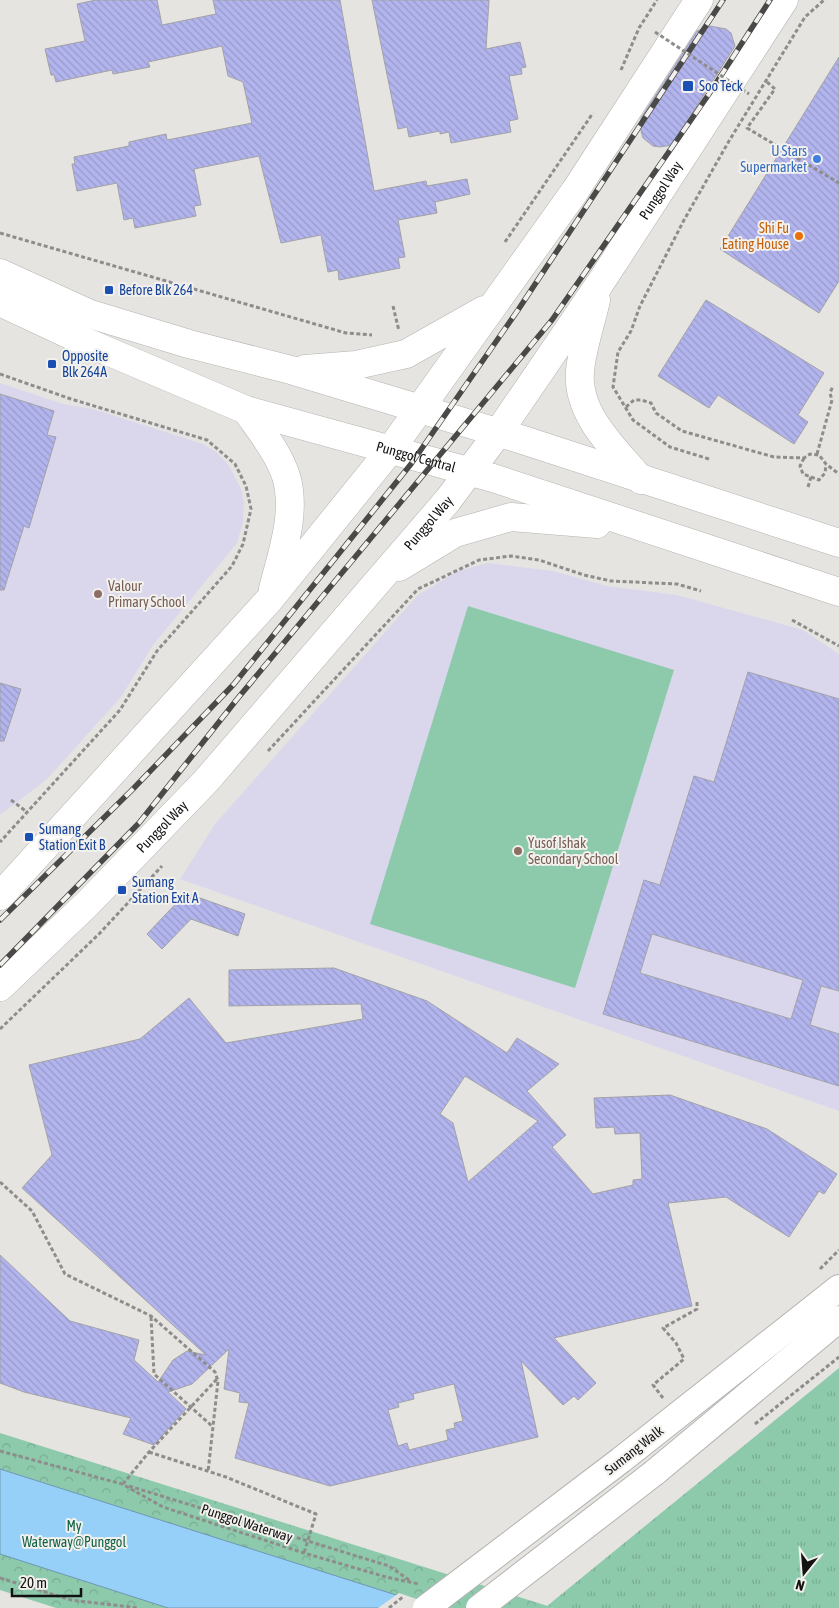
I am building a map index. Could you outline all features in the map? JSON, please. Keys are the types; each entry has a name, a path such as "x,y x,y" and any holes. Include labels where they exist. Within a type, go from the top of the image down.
{"main road":[{"path":"0,896 270,599 391,449 490,307 575,190 699,0"},
{"name":"Punggol Way","path":"0,987 87,904 206,781 448,500 498,433 599,284 784,0"},
{"path":"0,273 90,314 189,344 291,370 420,409 839,543"},
{"path":"599,284 580,372 584,400 598,430 641,480"},
{"name":"Punggol Central","path":"0,302 79,339 246,410 468,471 839,592"},
{"path":"291,370 356,364 406,354 490,307"},
{"path":"246,410 263,433 286,476 290,517 270,599"},
{"path":"379,580 456,533 512,517 640,528"}],"street":[{"name":"Sumang Walk","path":"427,1597 621,1460 839,1288"},
{"name":"Sumang Walk","path":"479,1608 654,1473 839,1319"}],"path":[{"path":"619,77 639,28 657,0"},
{"path":"709,459 670,447 633,420 614,387 618,352 631,331 640,306 684,220 805,17 824,0"},
{"path":"655,32 749,94"},
{"path":"767,82 775,88 747,128 839,183"},
{"path":"502,247 596,109"},
{"path":"0,234 340,331 375,335"},
{"path":"393,306 398,326"},
{"path":"391,332 409,330"},
{"path":"0,374 71,399 207,440 235,464 246,486 252,509 243,544 232,566 157,651 120,710 0,842"},
{"path":"817,454 832,400 830,394 833,386"},
{"path":"626,407 634,400 640,400 650,404 661,418 682,431 774,457 804,458 810,454 817,454 839,474"},
{"path":"804,458 802,474 819,480 822,477 826,464"},
{"path":"808,487 811,477"},
{"path":"479,560 511,556 539,560 584,575 611,580 677,584 701,591"},
{"path":"792,620 839,646"},
{"path":"11,800 27,812"},
{"path":"0,1029 20,1010"},
{"path":"0,1182 32,1211 65,1274 151,1316 215,1372 217,1379 208,1472"},
{"path":"663,1398 653,1385 684,1359 676,1342 663,1328 696,1308 697,1302"},
{"path":"151,1316 154,1374 213,1428"},
{"path":"754,1424 839,1357"},
{"path":"217,1379 122,1484 389,1566 409,1580"},
{"name":"Punggol Waterway","path":"0,1451 122,1484 163,1507 304,1553 386,1577 409,1580 427,1597"},
{"path":"149,1452 208,1472 316,1514 304,1553"},
{"path":"0,1578 71,1600 139,1608"}],"shaded area":[{"name":"Valour Primary School","path":"0,383 63,404 93,409 203,444 216,452 228,464 241,489 244,503 243,522 237,543 153,645 121,697 46,780 0,815"},
{"name":"Yusof Ishak Secondary School","path":"488,563 553,571 607,586 677,595 803,630 839,654 839,1111 180,879 215,824 418,595 458,571"}],"green space":[{"path":"468,606 674,670 575,988 370,924"},
{"path":"839,1368 839,1608 554,1608 547,1606"},
{"name":"My Waterway@Punggol","path":"0,1433 554,1608 56,1608 0,1590"}],"water":[{"path":"0,1469 437,1608 168,1608 0,1554"}],"pier":[{"path":"399,1593 437,1606 439,1608 378,1608"}],"building":[{"path":"96,0 157,0 162,25 216,14 213,0 340,0 374,191 426,181 427,186 467,179 470,194 435,202 437,213 398,220 405,257 398,258 400,268 339,280 338,270 328,272 321,235 281,243 259,156 194,169 201,205 194,206 196,216 135,228 133,218 124,220 117,183 77,191 72,164 75,164 74,157 129,146 129,142 166,134 167,140 252,123 243,82 228,76 222,46 148,62 150,67 113,74 112,70 56,82 54,75 51,75 45,49 85,41 77,4"},
{"path":"372,0 489,0 486,49 520,42 526,67 521,68 522,74 509,76 518,119 509,121 511,132 451,143 449,132 440,134 440,131 409,137 407,127 398,129"},
{"name":"Soo Teck","path":"710,26 726,29 731,33 735,46 672,145 653,146 643,138 641,118 697,31"},
{"path":"839,57 839,281 819,313 720,249"},
{"path":"706,300 824,373 798,415 808,422 794,444 718,395 709,408 658,376"},
{"path":"0,394 54,411 47,435 56,437 29,528 24,526 4,590 0,590"},
{"path":"748,672 839,699 839,991 821,986 810,1025 839,1034 839,1086 603,1014 644,880 660,885 694,776 714,782","holes":["652,934 803,980 791,1019 640,973"]},
{"path":"0,683 21,689 4,741 0,741"},
{"path":"186,893 245,914 238,936 191,919 162,949 147,934"},
{"path":"334,968 427,1001 507,1053 517,1038 559,1064 527,1091 566,1135 552,1147 593,1194 633,1185 633,1180 642,1179 640,1133 615,1134 614,1127 596,1128 594,1098 670,1095 767,1129 837,1174 824,1194 819,1191 789,1237 726,1197 668,1203 692,1306 554,1338 596,1383 578,1400 574,1396 563,1405 521,1361 538,1437 330,1486 235,1458 249,1403 239,1402 240,1393 224,1389 229,1349 192,1384 168,1392 186,1409 154,1445 123,1434 131,1418 24,1392 0,1383 0,1255 70,1321 139,1340 134,1360 158,1382 173,1360 187,1351 206,1355 22,1188 52,1155 29,1065 140,1039 189,998 226,1043 363,1019 361,1004 229,1006 229,970","holes":["465,1076 538,1121 468,1182 453,1123 440,1114","454,1384 463,1421 454,1423 455,1428 446,1430 448,1440 409,1450 407,1443 398,1446 388,1410 399,1407 398,1403 414,1399 413,1394"]}],"railway":[{"path":"0,920 132,790 234,684 411,464 518,310 723,0"},
{"path":"0,965 139,823 238,698 552,320 709,94 770,0"}],"place":[{"name":"Soo Teck","path":"688,86"},
{"name":"U Stars Supermarket","path":"817,159"},
{"name":"Shi Fu Eating House","path":"799,236"},
{"name":"Before Blk 264","path":"109,290"},
{"name":"Opposite Blk 264A","path":"52,364"},
{"name":"Valour Primary School","path":"98,594"},
{"name":"Sumang Station Exit B","path":"29,837"},
{"name":"Yusof Ishak Secondary School","path":"518,851"},
{"name":"Sumang Station Exit A","path":"122,890"}]}
